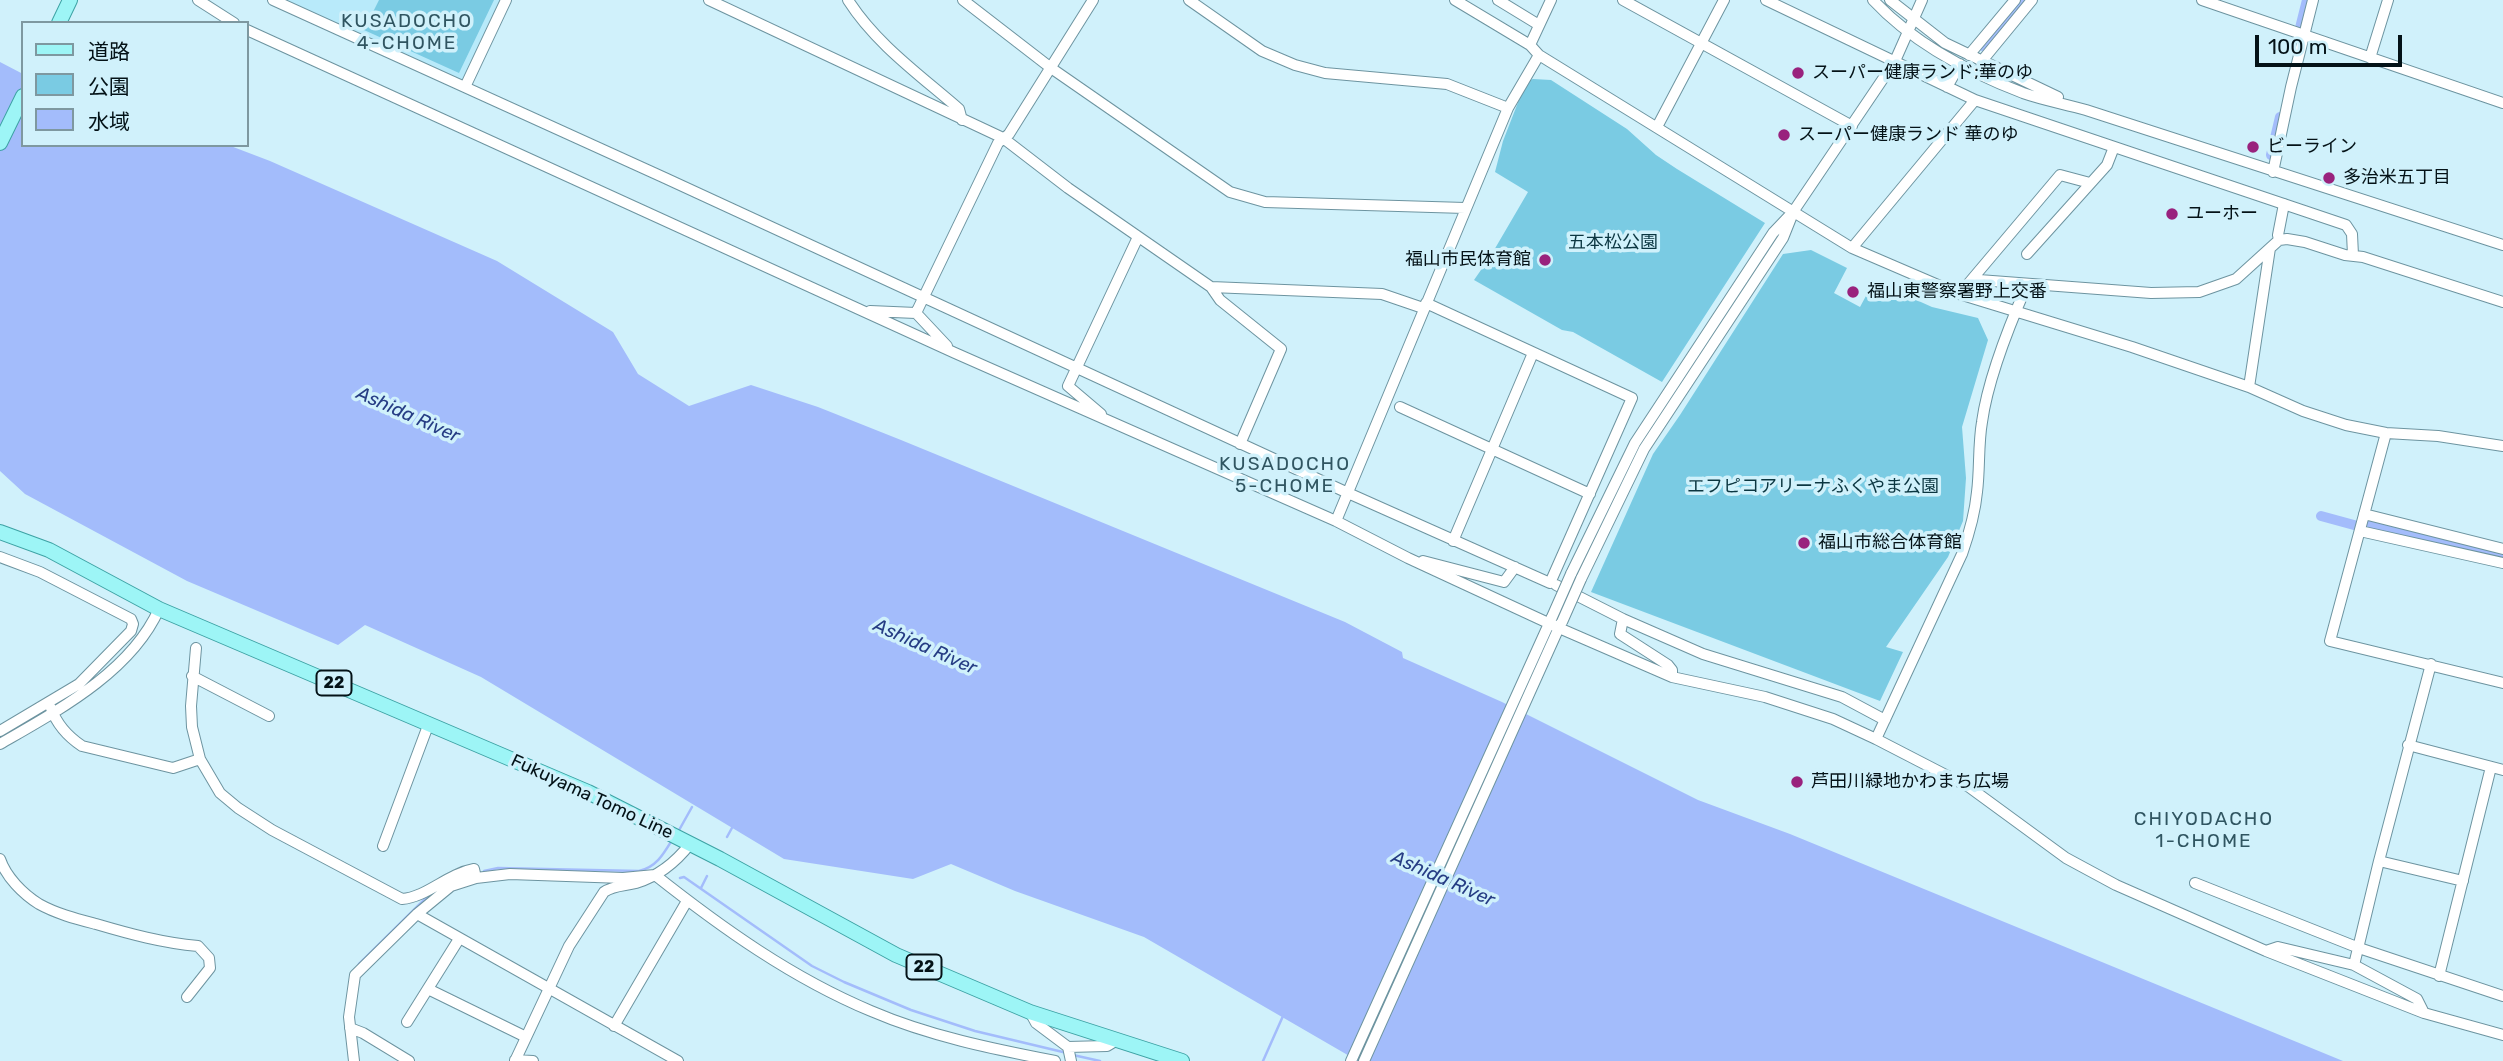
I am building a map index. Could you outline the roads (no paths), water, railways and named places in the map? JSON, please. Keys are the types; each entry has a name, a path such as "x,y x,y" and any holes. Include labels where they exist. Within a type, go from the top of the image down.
{"main road":[{"path":"60,21 70,0"},
{"path":"0,143 21,100"},
{"name":"Fukuyama Tomo Line","path":"0,532 49,550 159,609 588,792 896,956 1030,1012 1182,1061"}],"street":[{"path":"198,0 231,21"},
{"path":"273,0 1240,444 1550,583 1623,619 1703,654 1842,697 1885,720"},
{"path":"465,87 506,0"},
{"path":"709,0 1003,138 1211,287 1220,300 1281,349 1240,444"},
{"path":"734,12 739,0"},
{"path":"848,0 862,22 959,109 962,120"},
{"path":"963,0 1051,68 1211,181 1245,198 1265,202 1465,208"},
{"path":"916,313 998,143 1009,134 1093,0"},
{"path":"1189,0 1262,51 1295,65 1325,73 1447,84 1508,108"},
{"path":"1455,0 1530,46 1539,55 1852,248 1959,294 2132,347 2249,387 2346,425 2386,433 2438,436 2503,446"},
{"path":"1498,0 1539,25"},
{"path":"1530,46 1551,0"},
{"path":"1623,0 1852,126"},
{"path":"1657,127 1724,0"},
{"path":"1766,0 1975,100 2346,225 2353,234 2353,255"},
{"path":"1873,0 1907,32 1961,65 2024,93 2086,110 2503,245"},
{"path":"1890,0 1945,43 2086,110"},
{"path":"1364,1061 1576,576 1644,449 1783,238 1793,212 1895,61 1922,0"},
{"path":"1969,55 2015,0"},
{"path":"1981,62 2032,0"},
{"path":"2202,0 2503,103"},
{"path":"2273,172 2313,0"},
{"path":"2370,58 2388,0"},
{"path":"248,30 955,353 1336,521 1554,627 1672,677 1765,697 1833,719 1877,739 1969,787 2066,858 2116,885 2266,951 2424,1013 2503,1035"},
{"path":"1336,521 1508,108 1539,55"},
{"path":"1947,87 1961,65"},
{"path":"1852,248 1975,100"},
{"path":"2027,254 2107,165 2114,146"},
{"path":"1959,294 2060,175 2090,183"},
{"path":"2279,240 2284,204"},
{"path":"1114,424 1068,386 1138,237"},
{"path":"1959,294 1979,280 2151,293 2199,292 2236,279 2279,240 2287,239 2344,255 2353,255 2503,302"},
{"path":"2249,387 2270,248"},
{"path":"1877,739 1962,554 1972,525 1982,423 1989,389 2015,311 2027,285"},
{"path":"1211,287 1381,294 1424,305 1632,398 1550,583"},
{"path":"865,311 916,313 955,353"},
{"path":"1453,541 1532,353"},
{"path":"1400,407 1590,494"},
{"path":"2386,433 2330,641 2503,683"},
{"path":"2364,514 2503,550"},
{"path":"2360,531 2503,563"},
{"path":"0,557 40,572 131,619 133,624 131,631 79,684 0,731"},
{"path":"1408,558 1504,582 1515,567"},
{"path":"0,744 85,693 121,661 151,627 159,609"},
{"path":"1623,619 1620,634 1668,666 1672,670 1672,677"},
{"path":"1351,1061 1554,627"},
{"path":"196,648 192,676 192,727 200,759 220,793 238,808 272,830 402,899 414,898 460,871 474,869 475,878"},
{"path":"2354,965 2408,745 2431,664"},
{"path":"192,676 269,716"},
{"path":"48,702 60,727 82,746 173,768 200,759"},
{"path":"383,846 429,723"},
{"path":"2408,745 2497,769 2463,881 2439,976"},
{"path":"533,1061 515,1060 569,946 604,892 655,876 680,858 680,839"},
{"path":"0,859 6,871 24,892 40,904 68,916 125,933 166,943 198,946 209,958 210,968 187,997"},
{"path":"2379,861 2463,881"},
{"path":"354,1061 350,1028 355,975 416,914 451,886 475,878 510,874 655,876 783,966 872,1012 956,1039 1055,1061"},
{"path":"2195,883 2359,948 2503,996"},
{"path":"614,1026 687,901"},
{"path":"416,914 671,1060"},
{"path":"407,1022 460,939"},
{"path":"2266,951 2278,947 2354,965 2417,999 2424,1013"},
{"path":"428,989 526,1037"},
{"path":"1030,1012 1036,1023 1069,1053 1118,1040"},
{"path":"350,1028 409,1061"}],"water":[{"name":"Ashida River","path":"0,62 21,73 21,147 233,147 270,161 497,261 613,332 638,374 689,406 751,385 818,407 1345,622 1402,652 1403,658 1502,702 1698,800 1790,834 2343,1061 1358,1061 1144,937 1015,891 951,864 913,879 784,859 481,677 365,625 338,645 187,581 25,494 0,471"}],"waterway":[{"path":"1983,46 2023,0"},
{"path":"2300,28 2307,0"},
{"path":"2271,155 2280,117"},
{"path":"2321,516 2354,525"},
{"path":"2368,524 2503,557"},
{"path":"678,832 692,807"},
{"path":"727,837 733,826"},
{"path":"484,871 498,868 639,871 655,863 672,840"},
{"path":"701,888 707,876"},
{"path":"680,878 684,877 812,966 844,982 911,1010 975,1031 1067,1053"},
{"path":"359,964 429,895"},
{"path":"1263,1061 1283,1016"},
{"path":"1073,1055 1100,1061"}],"place":[{"name":"スーパー健康ランド;華のゆ","path":"1798,73"},
{"name":"スーパー健康ランド 華のゆ","path":"1784,135"},
{"name":"ビーライン","path":"2253,147"},
{"name":"多治米五丁目","path":"2329,178"},
{"name":"ユーホー","path":"2172,214"},
{"name":"福山市民体育館","path":"1545,260"},
{"name":"福山東警察署野上交番","path":"1853,292"},
{"name":"福山市総合体育館","path":"1804,543"},
{"name":"芦田川緑地かわまち広場","path":"1797,782"}],"district":[{"name":"KUSADOCHO 4-CHOME","path":"407,33"},
{"name":"KUSADOCHO 5-CHOME","path":"1285,476"},
{"name":"CHIYODACHO 1-CHOME","path":"2204,831"}],"park label":[{"name":"五本松公園","path":"1613,243"},
{"name":"エフピコアリーナふくやま公園","path":"1813,487"}]}
